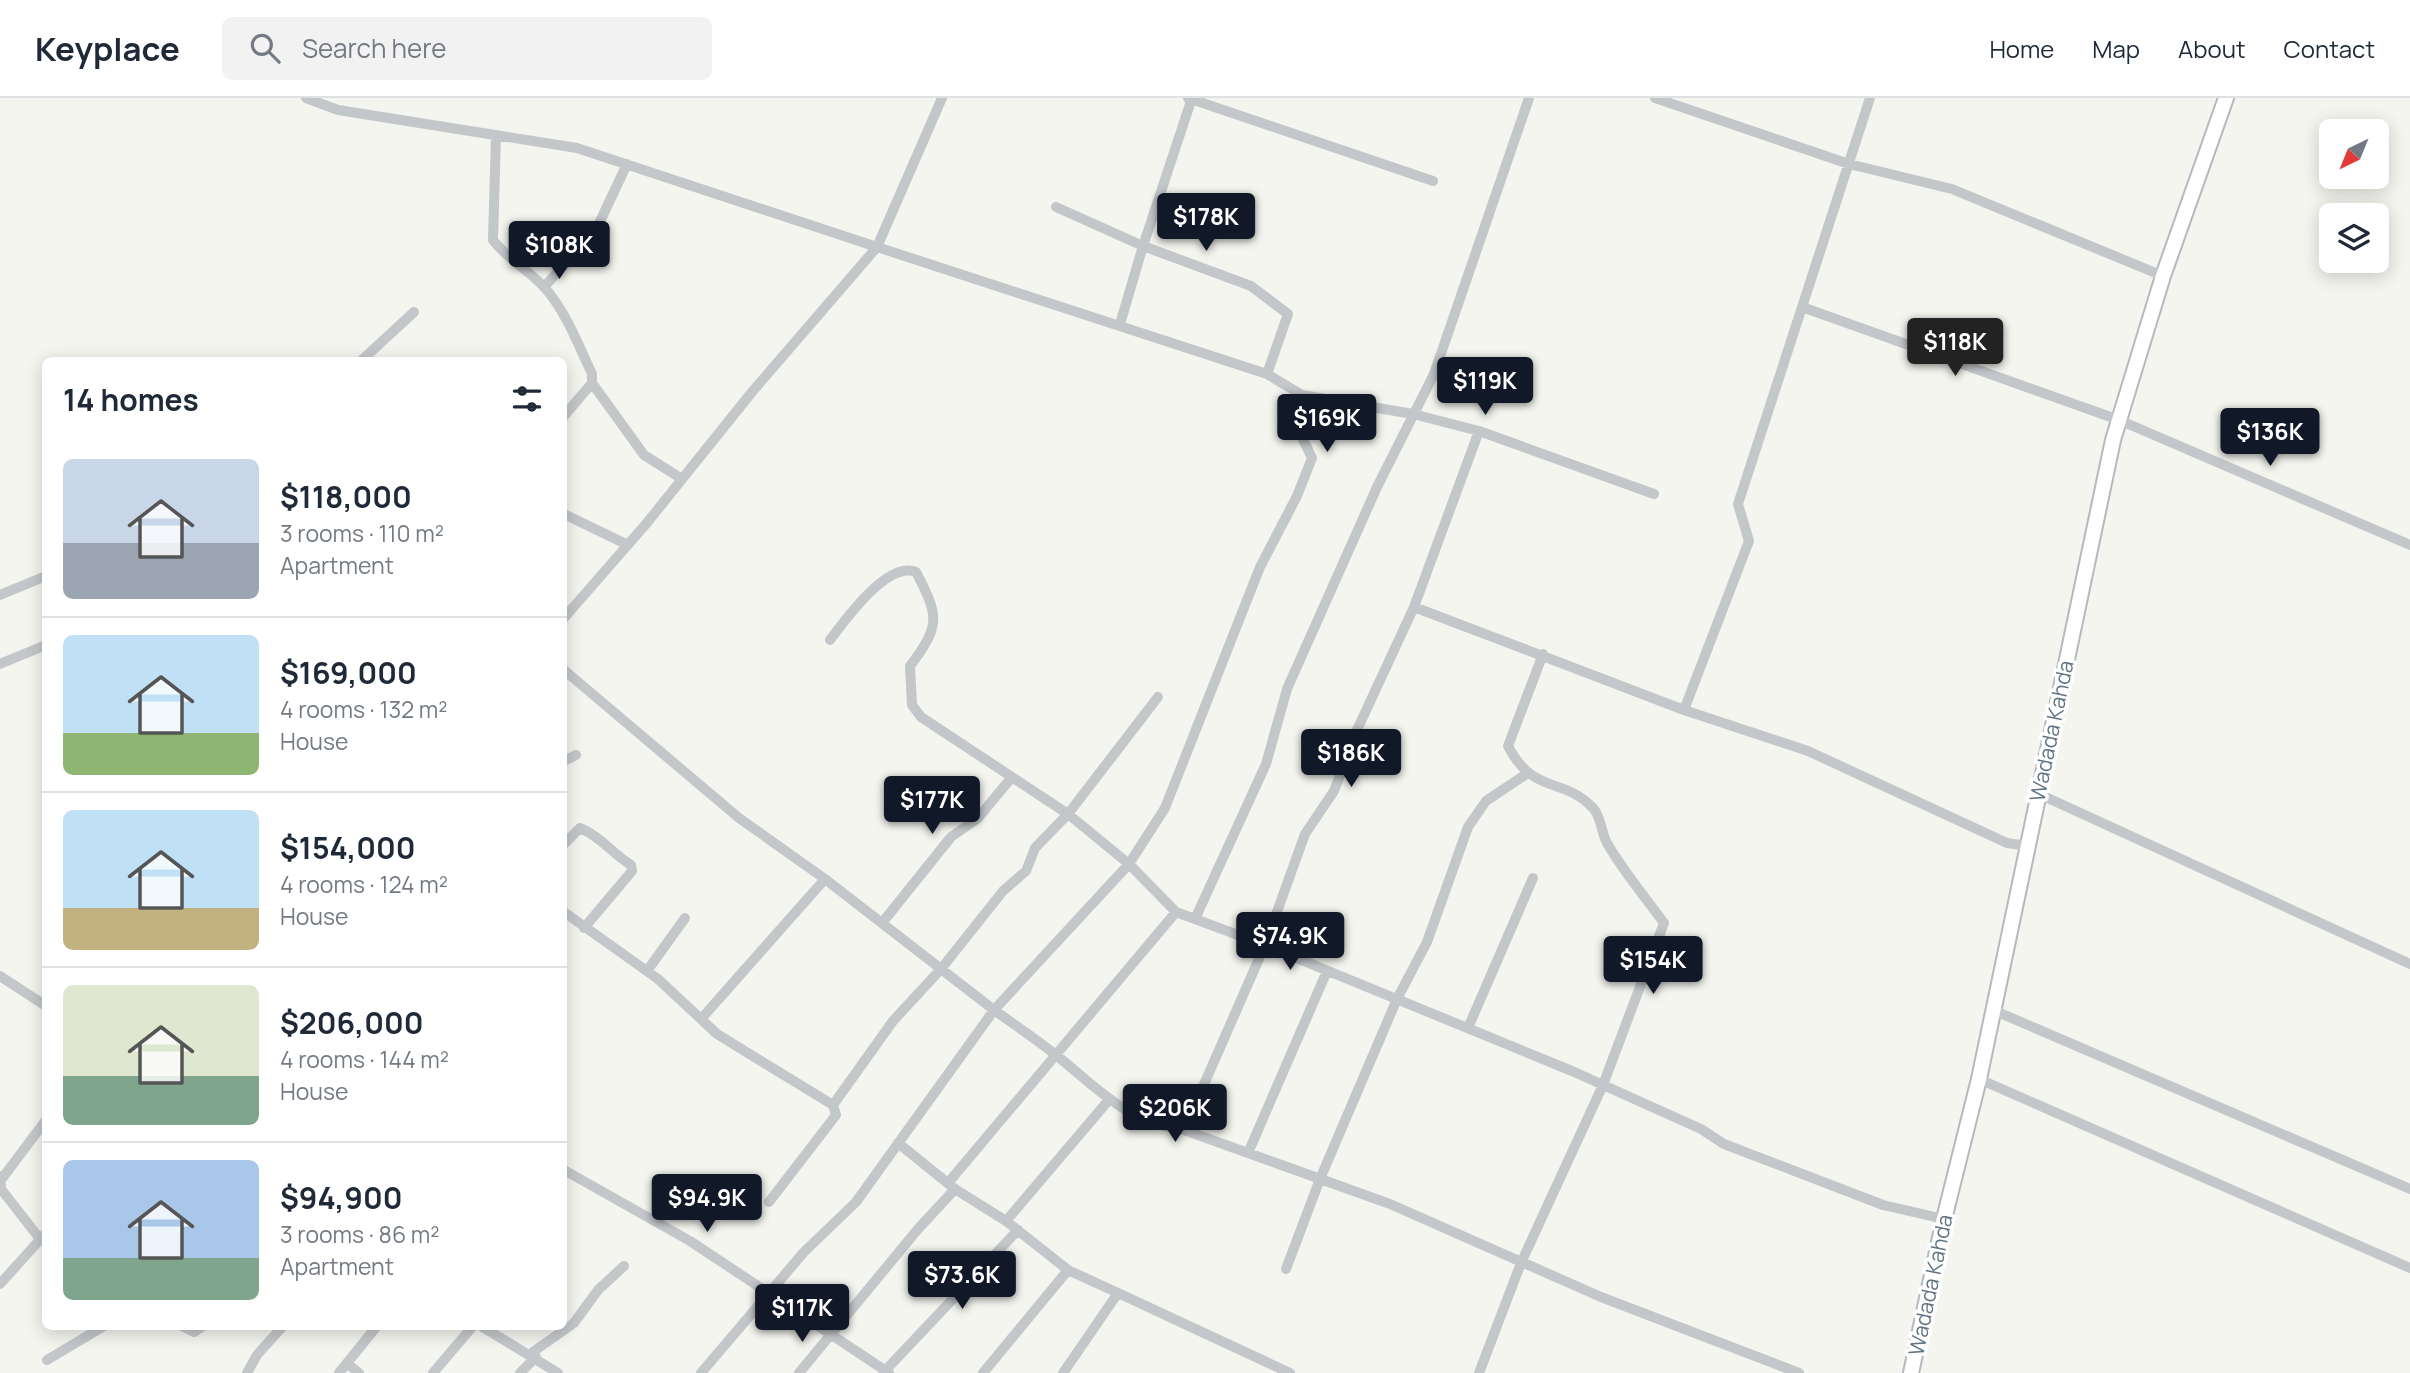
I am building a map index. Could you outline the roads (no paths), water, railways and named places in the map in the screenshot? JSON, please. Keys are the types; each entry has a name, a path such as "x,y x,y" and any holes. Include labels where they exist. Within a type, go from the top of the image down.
{"main road":[{"name":"Wadada Kahda","path":"1911,1373 1944,1219 1979,1079 2119,420 2163,276 2226,98"}],"street":[{"path":"306,98 338,110 577,148 1267,374 1303,395 1413,414 1479,431 1654,494"},
{"path":"567,615 877,247 942,98"},
{"path":"1120,324 1190,98 1433,181"},
{"path":"1195,919 1266,764 1287,689 1377,487 1434,374 1529,98"},
{"path":"1655,98 1849,164 1952,189 2163,276"},
{"path":"1684,709 1749,541 1738,504 1870,98"},
{"path":"496,135 493,240 501,251 544,287 564,315 592,374 592,383 644,456 682,480"},
{"path":"544,287 596,230 627,164"},
{"path":"1056,207 1143,246 1251,286 1288,314 1267,374"},
{"path":"1802,307 2119,420 2410,545"},
{"path":"365,357 414,312"},
{"path":"567,412 592,383"},
{"path":"701,1373 804,1252 856,1202 994,1010 1129,864 1165,808 1260,567 1297,496 1312,458 1301,435 1303,395"},
{"path":"1184,1130 1265,945 1305,834 1334,791 1357,730 1414,607 1479,431"},
{"path":"567,515 628,545"},
{"path":"830,639 862,599 899,572 908,569 916,572 935,609 929,640 909,666 912,705 921,717 1068,814 1129,864 1175,912 1265,945 1603,1085 1701,1129 1724,1144 1883,1205 1944,1219"},
{"path":"0,595 42,578"},
{"path":"1414,607 1684,709 1808,751 2007,843 2028,846"},
{"path":"0,664 42,647"},
{"path":"1479,1373 1521,1263 1603,1085 1664,923 1605,841 1595,810 1579,796 1542,782 1519,767 1508,746 1543,654"},
{"path":"567,673 738,818 824,879 1055,1054 1108,1101 1161,1126 1184,1130 1390,1204 1521,1263 1799,1373"},
{"path":"832,1105 893,1021 941,969 1003,891 1026,871 1035,848 1068,814 1158,697"},
{"path":"567,760 576,755"},
{"path":"1286,1269 1320,1179 1397,999 1427,942 1468,827 1486,801 1528,773"},
{"path":"882,923 951,837 978,818 1012,777"},
{"path":"2039,794 2410,964"},
{"path":"567,841 580,828 597,835 609,850 631,865 632,872 584,928"},
{"path":"1468,1028 1533,878"},
{"path":"701,1020 824,879"},
{"path":"799,1373 1055,1054 1175,912"},
{"path":"567,914 647,971 717,1034 832,1105 836,1115 769,1202"},
{"path":"647,971 685,918"},
{"path":"1248,1153 1327,971"},
{"path":"0,976 42,1003"},
{"path":"1993,1010 2410,1189"},
{"path":"1979,1079 2410,1268"},
{"path":"1006,1220 1108,1101"},
{"path":"42,1125 1,1178 1,1189 42,1235"},
{"path":"898,1143 951,1186 1006,1220 1068,1270 1290,1373"},
{"path":"567,1172 690,1241 886,1372 1018,1230"},
{"path":"0,1284 42,1237"},
{"path":"567,1329 598,1290 624,1266"},
{"path":"983,1373 1068,1270"},
{"path":"1063,1373 1118,1293"},
{"path":"47,1360 97,1330"},
{"path":"247,1373 257,1355 279,1330"},
{"path":"339,1373 374,1330"},
{"path":"433,1373 470,1330"},
{"path":"488,1330 558,1373"},
{"path":"520,1373 533,1356 565,1330"},
{"path":"348,1364 359,1373"}]}
